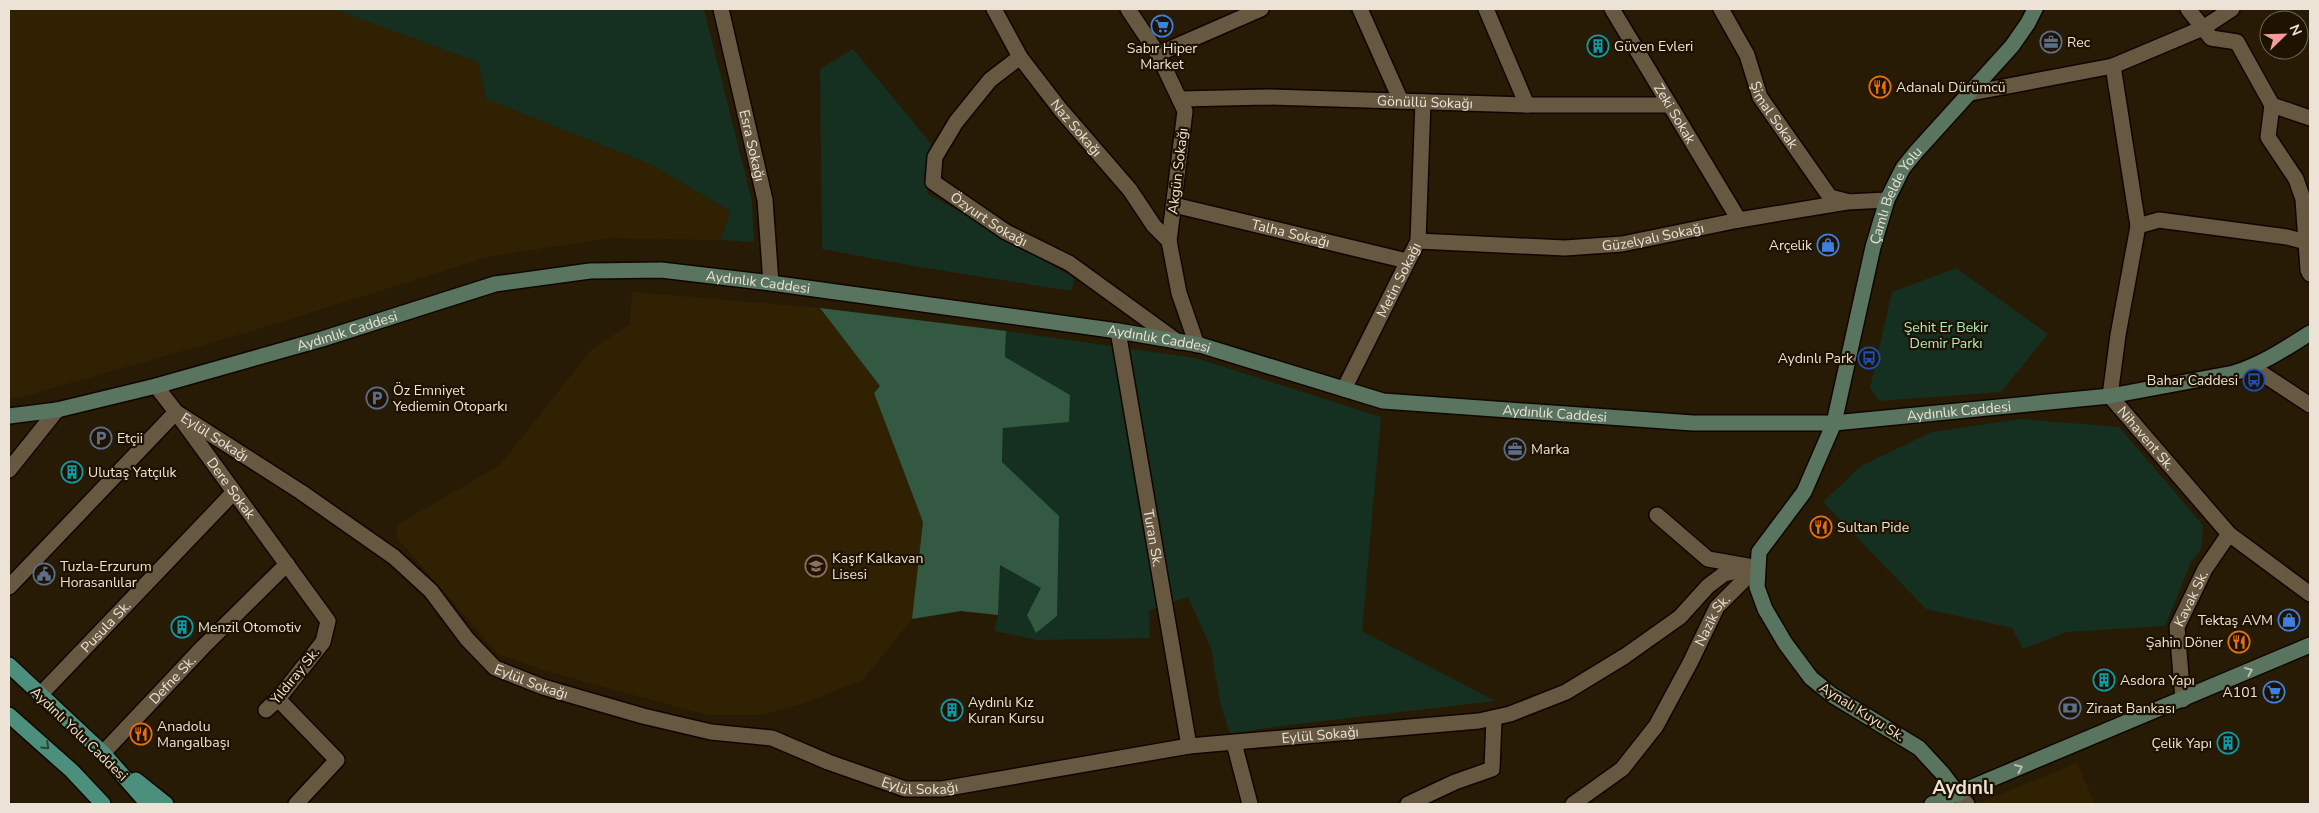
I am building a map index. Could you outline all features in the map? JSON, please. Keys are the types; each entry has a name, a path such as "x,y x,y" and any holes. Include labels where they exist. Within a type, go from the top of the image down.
{"main road":[{"name":"Aydınlı Yolu Caddesi","path":"9,665 103,753 148,804"},
{"path":"9,715 72,772 102,804"},
{"path":"103,753 166,804"}],"street":[{"name":"Esra Sokağı","path":"721,9 765,200 771,283"},
{"name":"Naz Sokağı","path":"994,9 1020,57 1060,109 1130,190 1154,226 1169,241"},
{"name":"Akgün Sokağı","path":"1128,9 1158,54 1185,110 1169,241 1179,293 1197,345"},
{"path":"1158,54 1261,9"},
{"path":"1360,9 1400,101"},
{"path":"1486,9 1527,105"},
{"name":"Zeki Sokak","path":"1612,9 1739,220"},
{"name":"Şimal Sokak","path":"1721,9 1747,55 1760,96 1830,197 1847,202"},
{"name":"Çamlı Belde Yolu","path":"1834,423 1873,247 1887,200 1903,168 2020,35 2035,9"},
{"path":"2188,9 2211,38 2237,42 2272,105 2268,137 2296,179 2303,198 2308,242 2308,270 2310,274"},
{"path":"1971,92 2113,66 2203,28 2232,9"},
{"name":"Özyurt Sokağı","path":"1020,57 990,80 956,122 935,157 933,182 1006,232 1069,264 1178,342"},
{"name":"Nihavent Sk.","path":"2113,66 2138,226 2118,335 2110,396 2229,534 2310,594"},
{"name":"Gönüllü Sokağı","path":"1181,99 1267,98 1527,105 1669,105"},
{"name":"Metin Sokağı","path":"1344,389 1418,241 1423,102"},
{"path":"2272,105 2310,118"},
{"name":"Güzelyalı Sokağı","path":"1418,241 1565,248 1622,244 1739,220 1847,202 1887,200"},
{"name":"Talha Sokağı","path":"1174,205 1407,261"},
{"path":"2138,226 2159,220 2308,242"},
{"name":"Aydınlık Caddesi","path":"9,416 57,410 156,386 322,338 495,284 590,271 661,270 771,283 1118,331 1197,345 1383,400 1693,423 1834,423 2110,396 2234,373 2270,359 2310,333"},
{"name":"Turan Sk.","path":"1118,331 1189,746"},
{"path":"2252,367 2310,405"},
{"name":"Eylül Sokağı","path":"156,386 176,412 301,492 394,556 431,591 467,639 495,668 543,687 643,716 711,732 772,738 906,797 1189,746 1479,721 1494,718 1566,692 1625,656 1680,617 1708,586 1724,574 1757,567"},
{"path":"9,470 57,410"},
{"path":"9,587 176,412"},
{"name":"Dere Sokak","path":"176,412 233,493 287,564"},
{"name":"Nazik Sk.","path":"1573,804 1622,769 1656,726 1690,663 1717,607 1757,567 1759,552 1762,546 1804,492 1834,423"},
{"name":"Pusula Sk.","path":"40,695 233,493"},
{"path":"1657,515 1708,559 1757,567"},
{"name":"Kavak Sk.","path":"2183,700 2177,627 2205,569 2229,534"},
{"name":"Yıldıray Sk.","path":"266,710 278,699 323,642 328,621 287,564"},
{"name":"Defne Sk.","path":"103,753 203,647 287,564"},
{"name":"Aynalı Kuyu Sk.","path":"1757,567 1760,598 1784,643 1806,673 1832,695 1919,748 1963,799"},
{"path":"1943,804 1963,799 2310,645"},
{"path":"278,699 337,760 296,804"},
{"path":"1408,804 1455,782 1492,769 1494,718"},
{"path":"1234,743 1250,804"},
{"path":"1932,804 1963,799"}],"shaded area":[{"path":"9,9 333,9 478,62 486,99 652,165 730,211 721,240 610,238 491,256 252,331 21,397 9,398"},
{"path":"632,292 820,308 881,387 874,393 923,522 912,619 863,680 801,704 760,715 707,715 546,671 498,654 397,538 397,525 500,465 591,350 630,324"},
{"path":"2077,763 2095,804 1979,803"}],"green space":[{"path":"333,9 704,9 752,201 754,242 721,240 730,211 652,165 486,99 478,62"},
{"path":"853,49 931,144 927,193 1074,278 1072,291 919,267 822,249 820,69"},
{"name":"Şehit Er Bekir Demir Parkı","path":"1956,268 2048,334 2001,392 1879,401 1870,388 1892,292"},
{"path":"820,308 1006,331 1005,357 1070,395 1069,422 1003,428 1002,462 1059,516 1057,616 1036,633 1027,615 1041,588 1000,565 998,615 961,611 912,619 923,522 874,393 880,386"},
{"path":"1006,331 1196,358 1381,417 1362,631 1495,701 1273,727 1230,734 1220,702 1211,648 1188,597 1149,611 1150,638 1038,640 994,631 998,615"},
{"path":"2021,419 2119,427 2203,525 2201,549 2191,562 2165,626 2067,632 2023,649 2012,628 1926,609 1823,502 1861,466 1932,432"}],"place":[{"name":"Sabır Hiper Market","path":"1162,26"},
{"name":"Rec","path":"2051,42"},
{"name":"Güven Evleri","path":"1598,46"},
{"name":"Adanalı Dürümcü","path":"1880,87"},
{"name":"Arçelik","path":"1828,245"},
{"name":"Aydınlı Park","path":"1869,358"},
{"name":"Bahar Caddesi","path":"2254,380"},
{"name":"Öz Emniyet Yediemin Otoparkı","path":"377,398"},
{"name":"Etçii","path":"101,438"},
{"name":"Marka","path":"1515,449"},
{"name":"Ulutaş Yatçılık","path":"72,472"},
{"name":"Sultan Pide","path":"1821,527"},
{"name":"Kaşıf Kalkavan Lisesi","path":"816,566"},
{"name":"Tuzla-Erzurum Horasanlılar","path":"44,574"},
{"name":"Tektaş AVM","path":"2289,620"},
{"name":"Menzil Otomotiv","path":"182,627"},
{"name":"Şahin Döner","path":"2239,642"},
{"name":"Asdora Yapı","path":"2104,680"},
{"name":"A101","path":"2274,692"},
{"name":"Ziraat Bankası","path":"2070,708"},
{"name":"Aydınlı Kız Kuran Kursu","path":"952,710"},
{"name":"Anadolu Mangalbaşı","path":"141,734"},
{"name":"Çelik Yapı","path":"2228,743"}],"district":[{"name":"Aydınlı","path":"1963,788"}]}
